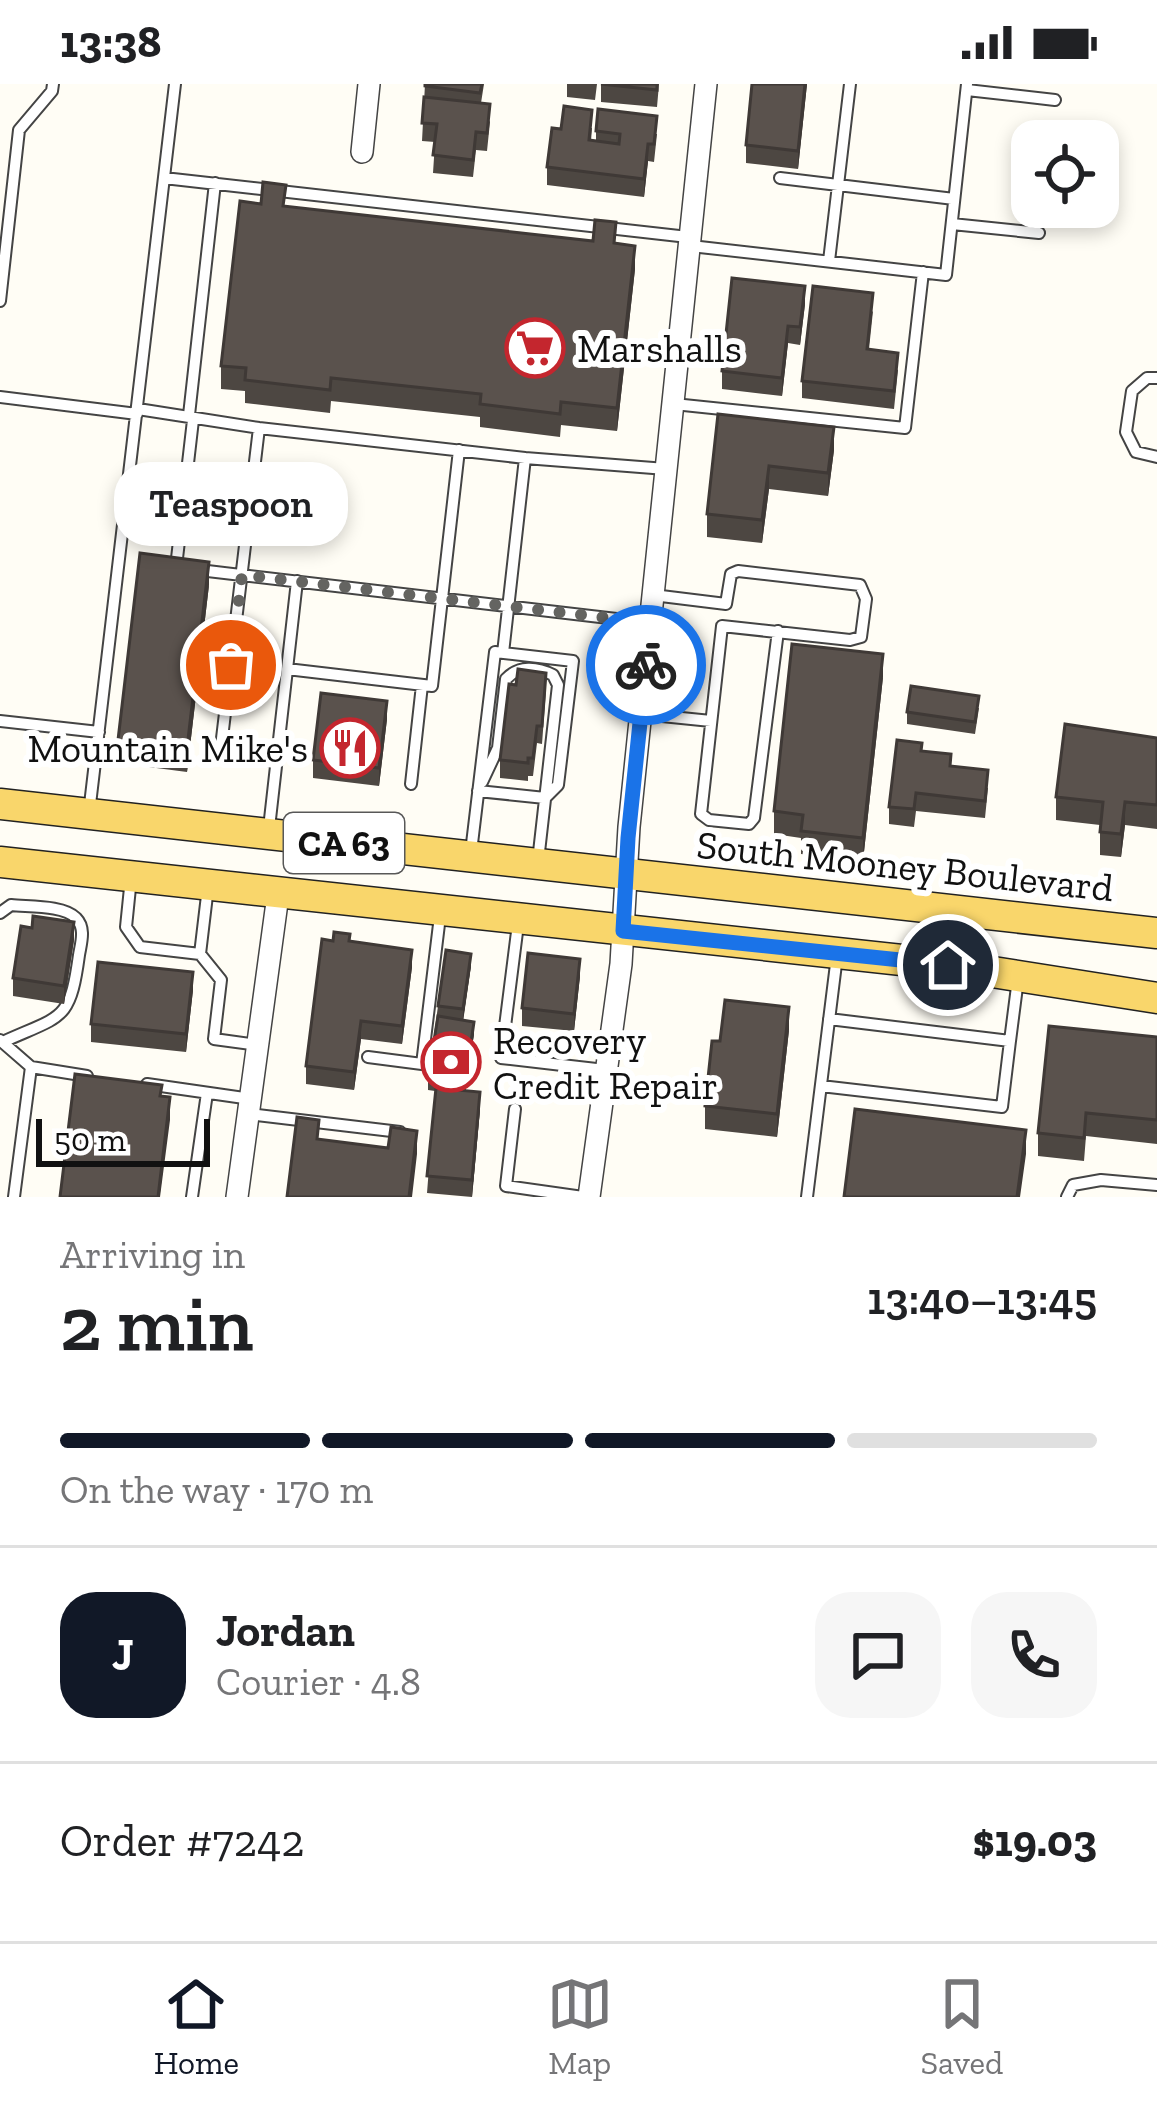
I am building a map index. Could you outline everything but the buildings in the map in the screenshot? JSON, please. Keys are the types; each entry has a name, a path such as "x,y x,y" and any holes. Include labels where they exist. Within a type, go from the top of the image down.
{"main road":[{"name":"South Mooney Boulevard","path":"0,803 1157,933"},
{"name":"CA 63","path":"0,862 838,953 1157,998"}],"street":[{"path":"362,152 369,84"},
{"path":"586,1197 623,931 640,714 706,84"},
{"path":"237,1197 278,895"}],"lane":[{"path":"0,301 19,130 53,84"},
{"path":"89,813 175,84"},
{"path":"829,261 850,84"},
{"path":"164,178 946,274 967,87 1055,100"},
{"path":"780,178 955,199"},
{"path":"215,183 176,567 651,623"},
{"path":"952,224 1039,233"},
{"path":"674,404 905,428 922,272"},
{"path":"1157,378 1147,378 1132,391 1126,432 1136,452 1157,457"},
{"path":"0,397 525,458 666,469"},
{"path":"259,428 220,755 276,761"},
{"path":"287,669 432,686 459,450"},
{"path":"502,653 525,458"},
{"path":"722,626 778,632 850,640 861,637 866,598 860,585 731,574 722,626 701,814 709,820 749,824 754,818 778,632"},
{"path":"268,835 297,581"},
{"path":"653,596 727,604"},
{"path":"470,857 494,652 573,662 558,785 545,798"},
{"path":"478,790 498,748 506,679 524,668 553,675 558,686 538,865"},
{"path":"411,784 422,685"},
{"path":"640,714 711,721"},
{"path":"0,721 99,732"},
{"path":"478,790 545,798"},
{"path":"131,878 126,927 140,947 200,954 221,980 214,1039 258,1045"},
{"path":"200,954 208,886"},
{"path":"0,913 10,905 67,912 77,919 82,931 74,998 68,1008 60,1016 3,1040 31,1067 97,1077"},
{"path":"368,1057 422,1064 440,912"},
{"path":"518,921 501,1058 607,1070"},
{"path":"807,1197 838,953"},
{"path":"820,1086 1003,1107 1018,976"},
{"path":"829,1019 1010,1040"},
{"path":"14,1197 31,1067"},
{"path":"141,1083 207,1093 250,1107 411,1133"},
{"path":"193,1197 207,1093"},
{"path":"515,1108 506,1186 586,1197"},
{"path":"1067,1197 1073,1185 1087,1180 1157,1185"}],"way so far":[{"path":"231,665 242,575 651,623 646,665"}],"place":[{"name":"Marshalls","path":"535,348"},
{"name":"Teaspoon","path":"231,665"},
{"name":"Mountain Mike's","path":"350,748"},
{"name":"Recovery Credit Repair","path":"451,1062"}],"route":[{"path":"646,665 623,931 948,965"}]}
